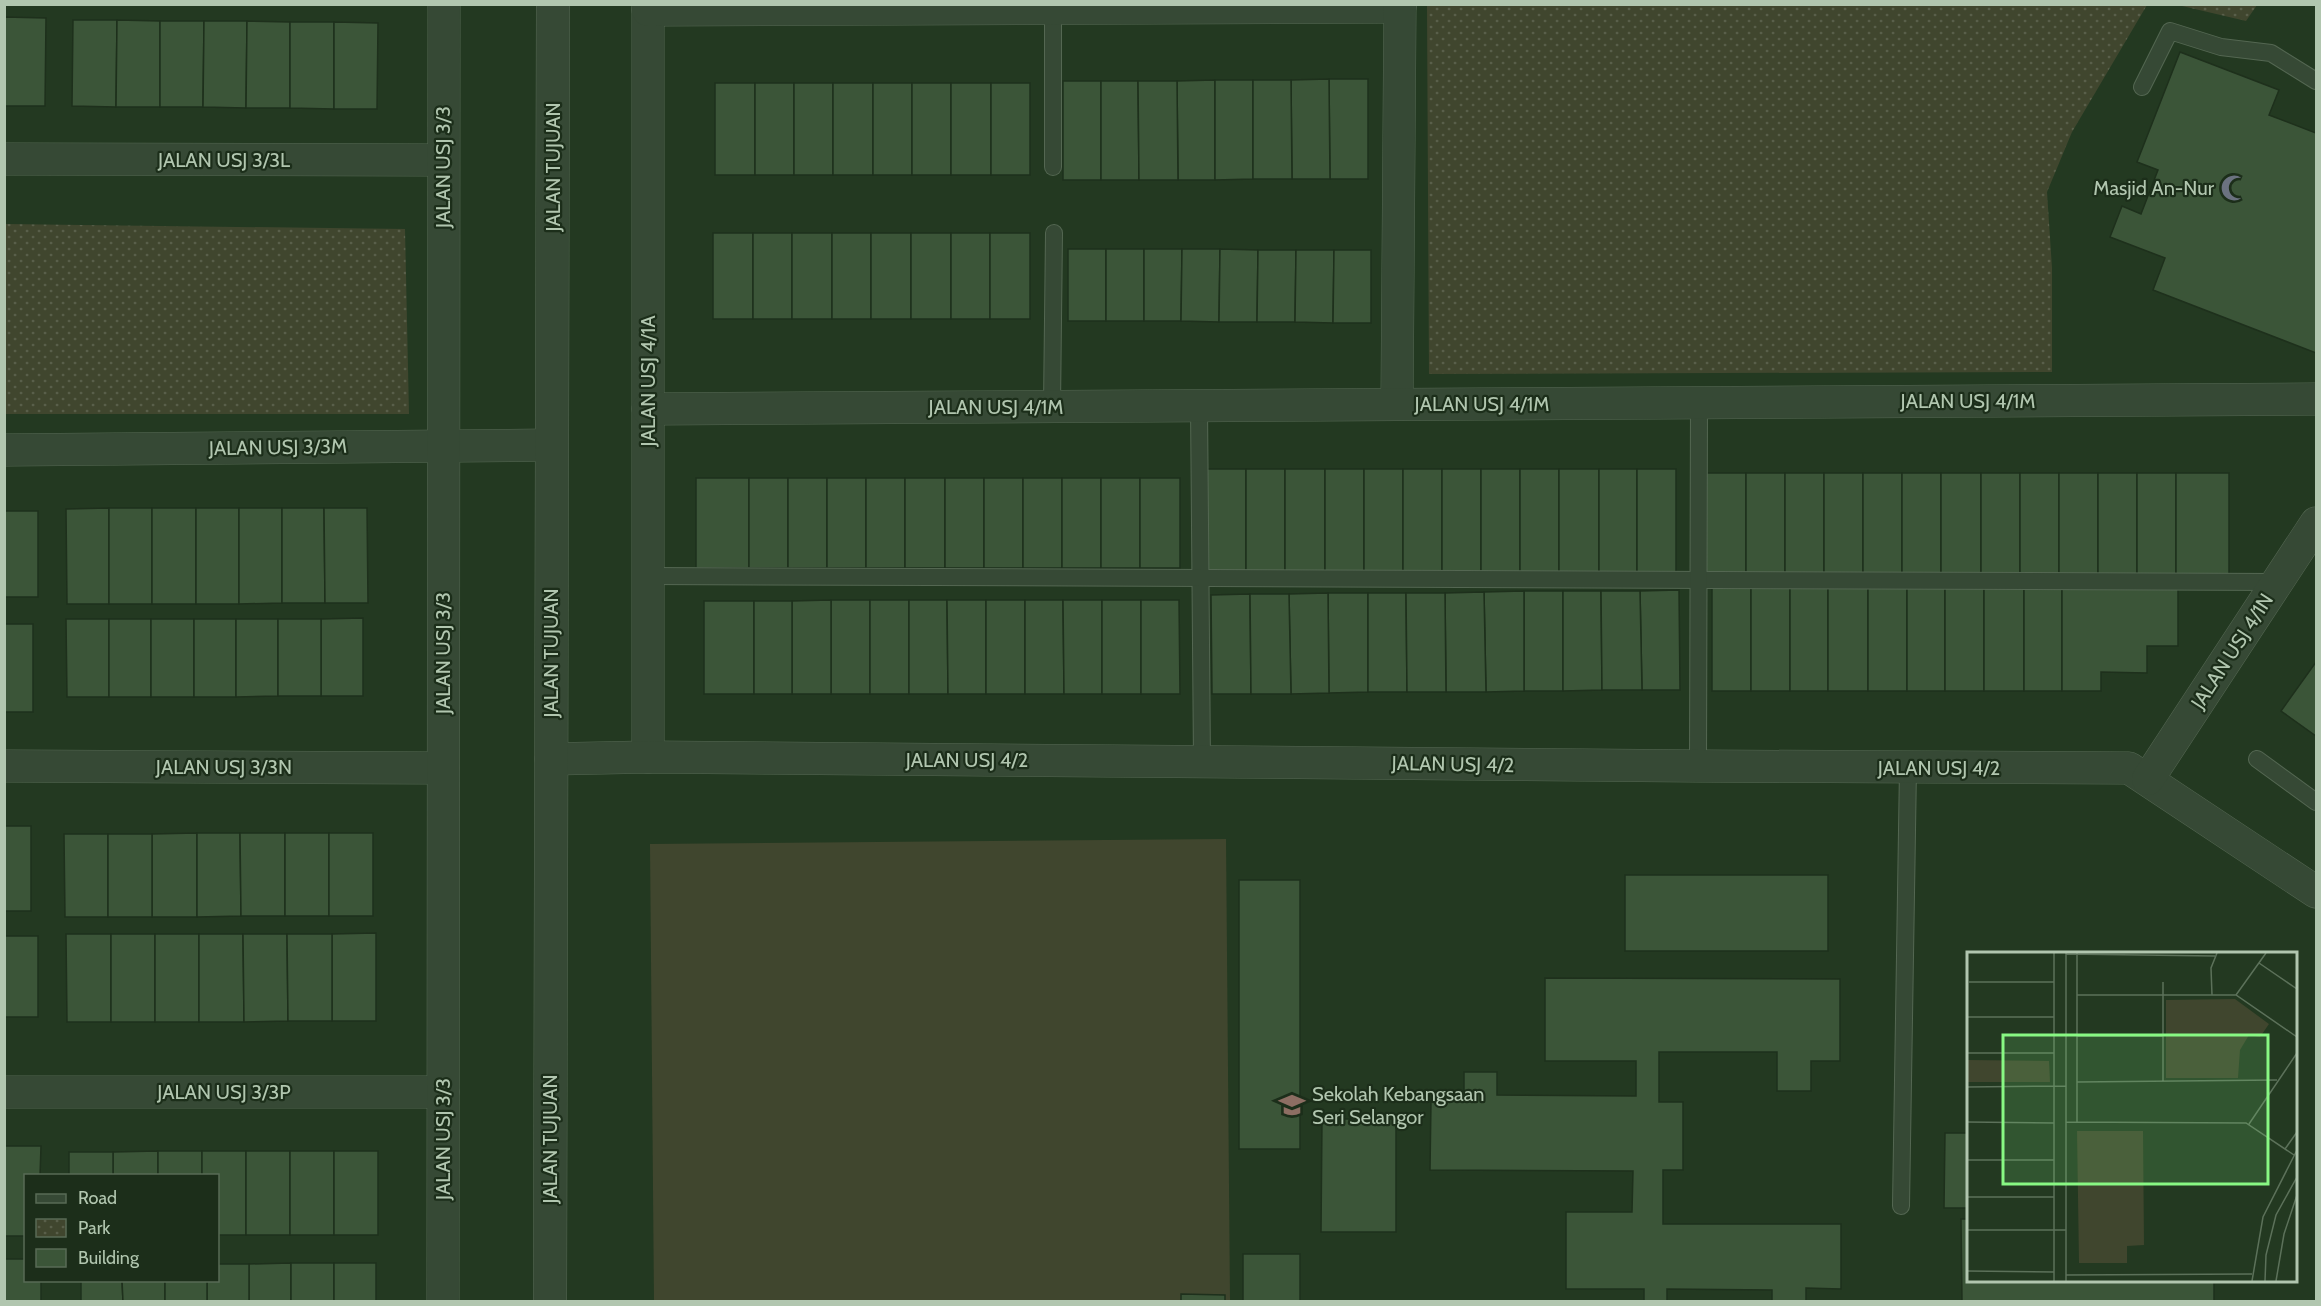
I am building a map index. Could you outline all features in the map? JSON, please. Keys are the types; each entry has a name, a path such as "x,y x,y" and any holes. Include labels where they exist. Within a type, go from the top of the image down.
{"street":[{"name":"JALAN USJ 3/3","path":"443,1302 444,4"},
{"name":"JALAN TUJUAN","path":"550,1302 553,4"},
{"path":"648,7 1400,6 1397,404"},
{"name":"JALAN USJ 4/1A","path":"648,7 648,757"},
{"name":"JALAN USJ 3/3L","path":"4,159 443,160"},
{"name":"JALAN USJ 4/1M","path":"648,409 2316,399"},
{"name":"JALAN USJ 3/3M","path":"4,450 552,445"},
{"name":"JALAN USJ 4/1N","path":"2148,779 2316,524"},
{"name":"JALAN USJ 4/2","path":"551,759 648,757 2129,768 2316,892"},
{"name":"JALAN USJ 3/3N","path":"4,766 443,768"},
{"name":"JALAN USJ 3/3P","path":"4,1092 443,1092"}],"lane":[{"path":"1053,6 1053,167"},
{"path":"2142,87 2170,32 2221,47 2271,52 2316,81"},
{"path":"1052,406 1054,233"},
{"path":"1698,766 1699,402"},
{"path":"1199,406 1202,762"},
{"path":"648,576 2277,582"},
{"path":"2256,759 2316,802"},
{"path":"1901,1206 1908,768"}],"green space":[{"path":"2257,4 2246,21 2178,5"},
{"path":"1427,5 2147,5 2072,132 2047,192 2052,268 2052,372 1429,374"},
{"path":"5,224 405,229 409,414 5,414"},
{"path":"1226,839 1230,1301 654,1301 650,844"}],"building":[{"path":"4,17 46,18 45,106 4,106"},
{"path":"73,20 117,20 116,107 72,106"},
{"path":"117,20 160,21 160,107 116,107"},
{"path":"160,21 204,21 203,107 160,107"},
{"path":"204,21 247,21 246,108 203,107"},
{"path":"247,21 290,22 290,108 246,108"},
{"path":"290,22 334,22 334,109 290,108"},
{"path":"334,22 378,23 377,109 334,109"},
{"name":"Masjid An-Nur","path":"2180,52 2279,90 2269,115 2316,133 2316,353 2153,290 2165,258 2110,237 2122,206 2141,214 2158,170 2137,162"},
{"path":"1329,79 1368,79 1368,179 1330,179"},
{"path":"1329,79 1330,179 1292,179 1291,80"},
{"path":"1215,80 1215,180 1178,180 1177,81"},
{"path":"1215,80 1253,80 1253,179 1215,180"},
{"path":"1253,80 1291,80 1292,179 1253,179"},
{"path":"1063,81 1101,81 1101,180 1063,180"},
{"path":"1101,81 1138,81 1139,180 1101,180"},
{"path":"1138,81 1177,81 1178,180 1139,180"},
{"path":"715,83 755,83 755,175 715,175"},
{"path":"755,83 794,83 794,175 755,175"},
{"path":"794,83 833,83 833,175 794,175"},
{"path":"833,83 873,83 873,175 833,175"},
{"path":"873,83 912,83 912,175 873,175"},
{"path":"912,83 951,83 951,175 912,175"},
{"path":"951,83 991,83 991,175 951,175"},
{"path":"991,83 1030,83 1030,175 991,175"},
{"path":"713,233 753,233 753,319 713,319"},
{"path":"753,233 792,233 792,319 753,319"},
{"path":"792,233 832,233 832,319 792,319"},
{"path":"832,233 871,233 871,319 832,319"},
{"path":"871,233 911,233 911,319 871,319"},
{"path":"911,233 951,233 951,319 911,319"},
{"path":"951,233 990,233 990,319 951,319"},
{"path":"990,233 1030,233 1030,319 990,319"},
{"path":"1068,249 1106,249 1106,321 1068,321"},
{"path":"1106,249 1144,249 1144,321 1106,321"},
{"path":"1144,249 1182,249 1181,321 1144,321"},
{"path":"1182,249 1220,249 1219,322 1181,321"},
{"path":"1220,249 1258,250 1257,322 1219,322"},
{"path":"1258,250 1296,250 1295,322 1257,322"},
{"path":"1296,250 1334,250 1333,323 1295,322"},
{"path":"1334,250 1371,250 1371,323 1333,323"},
{"path":"1207,469 1246,469 1246,574 1207,574"},
{"path":"1246,469 1285,469 1285,574 1246,574"},
{"path":"1285,469 1325,469 1325,574 1285,574"},
{"path":"1325,469 1364,469 1364,574 1325,574"},
{"path":"1364,469 1403,469 1403,574 1364,574"},
{"path":"1403,469 1442,469 1442,574 1403,574"},
{"path":"1442,469 1481,469 1481,574 1442,574"},
{"path":"1481,469 1520,469 1520,574 1481,574"},
{"path":"1520,469 1559,469 1559,574 1520,574"},
{"path":"1559,469 1599,469 1599,574 1559,574"},
{"path":"1599,469 1637,469 1637,574 1599,574"},
{"path":"1637,469 1676,469 1676,574 1637,574"},
{"path":"1706,473 1746,473 1746,574 1706,574"},
{"path":"1746,473 1785,473 1785,574 1746,574"},
{"path":"1785,473 1824,473 1824,574 1785,574"},
{"path":"1824,473 1863,473 1863,574 1824,574"},
{"path":"1863,473 1902,473 1902,574 1863,574"},
{"path":"1902,473 1941,473 1941,574 1902,574"},
{"path":"1941,473 1981,473 1981,574 1941,574"},
{"path":"1981,473 2020,473 2020,574 1981,574"},
{"path":"2020,473 2059,473 2059,574 2020,574"},
{"path":"2059,473 2098,473 2098,574 2059,574"},
{"path":"2098,473 2137,473 2137,574 2098,574"},
{"path":"2137,473 2176,473 2176,574 2137,574"},
{"path":"2176,473 2229,473 2229,574 2176,574"},
{"path":"696,478 749,478 749,568 696,568"},
{"path":"749,478 788,478 788,568 749,568"},
{"path":"788,478 827,478 827,568 788,568"},
{"path":"827,478 866,478 866,568 827,568"},
{"path":"866,478 905,478 905,568 866,568"},
{"path":"905,478 945,478 945,568 905,568"},
{"path":"945,478 984,478 984,568 945,568"},
{"path":"984,478 1023,478 1023,568 984,568"},
{"path":"1023,478 1062,478 1062,568 1023,568"},
{"path":"1062,478 1101,478 1101,568 1062,568"},
{"path":"1101,478 1140,478 1140,568 1101,568"},
{"path":"1140,478 1180,478 1180,568 1140,568"},
{"path":"109,508 109,604 67,604 66,509"},
{"path":"109,508 152,508 152,604 109,604"},
{"path":"152,508 196,508 196,604 152,604"},
{"path":"196,508 239,508 239,604 196,604"},
{"path":"239,508 282,508 282,603 239,604"},
{"path":"282,508 324,508 325,603 282,603"},
{"path":"324,508 367,508 368,603 325,603"},
{"path":"4,511 38,511 38,597 4,597"},
{"path":"1712,588 1751,588 1751,691 1712,691"},
{"path":"1751,588 1790,588 1790,691 1751,691"},
{"path":"1790,588 1828,588 1828,691 1790,691"},
{"path":"1828,588 1868,588 1868,691 1828,691"},
{"path":"1868,588 1907,588 1907,691 1868,691"},
{"path":"1907,588 1945,588 1945,691 1907,691"},
{"path":"1945,588 1984,588 1984,691 1945,691"},
{"path":"1984,588 2024,588 2024,691 1984,691"},
{"path":"2024,588 2062,588 2062,691 2024,691"},
{"path":"2062,588 2178,588 2178,646 2147,646 2147,673 2101,672 2101,691 2062,691"},
{"path":"1679,590 1680,690 1642,690 1640,591"},
{"path":"1524,591 1563,591 1563,691 1524,691"},
{"path":"1524,591 1524,691 1486,692 1484,592"},
{"path":"1563,591 1601,591 1602,690 1563,691"},
{"path":"1601,591 1640,591 1642,690 1602,690"},
{"path":"1484,592 1486,692 1446,692 1445,593"},
{"path":"1328,593 1368,593 1368,692 1329,693"},
{"path":"1328,593 1329,693 1291,694 1289,594"},
{"path":"1368,593 1406,593 1407,692 1368,692"},
{"path":"1406,593 1445,593 1446,692 1407,692"},
{"path":"1250,594 1251,694 1212,694 1211,595"},
{"path":"1250,594 1289,594 1291,694 1251,694"},
{"path":"831,600 870,600 870,694 831,694"},
{"path":"831,600 831,694 792,694 792,601"},
{"path":"870,600 909,600 909,694 870,694"},
{"path":"909,600 947,600 948,694 909,694"},
{"path":"947,600 986,600 986,694 948,694"},
{"path":"986,600 1025,600 1025,694 986,694"},
{"path":"1025,600 1063,600 1064,694 1025,694"},
{"path":"1063,600 1102,600 1102,694 1064,694"},
{"path":"1102,600 1141,600 1141,694 1102,694"},
{"path":"1141,600 1179,600 1180,694 1141,694"},
{"path":"704,601 754,601 754,694 704,694"},
{"path":"754,601 792,601 792,694 754,694"},
{"path":"363,618 363,696 321,696 321,619"},
{"path":"66,619 109,619 109,697 67,697"},
{"path":"109,619 151,619 151,697 109,697"},
{"path":"151,619 194,619 194,697 151,697"},
{"path":"194,619 236,619 236,697 194,697"},
{"path":"236,619 278,619 278,696 236,697"},
{"path":"278,619 321,619 321,696 278,696"},
{"path":"4,624 33,624 33,712 4,712"},
{"path":"2316,662 2316,736 2281,711"},
{"path":"4,826 31,826 31,911 4,911"},
{"path":"197,833 197,917 152,917 152,834"},
{"path":"197,833 240,833 241,916 197,917"},
{"path":"240,833 285,833 285,916 241,916"},
{"path":"285,833 329,833 329,916 285,916"},
{"path":"329,833 373,833 373,916 329,916"},
{"path":"64,834 108,834 108,917 65,917"},
{"path":"108,834 152,834 152,917 108,917"},
{"path":"1625,875 1828,875 1828,951 1625,951"},
{"path":"1239,880 1300,880 1300,1149 1239,1149"},
{"path":"376,933 376,1021 332,1021 332,934"},
{"path":"66,934 111,934 111,1022 67,1022"},
{"path":"111,934 155,934 155,1022 111,1022"},
{"path":"155,934 199,934 199,1022 155,1022"},
{"path":"199,934 243,934 244,1022 199,1022"},
{"path":"243,934 287,934 288,1021 244,1022"},
{"path":"287,934 332,934 332,1021 288,1021"},
{"path":"4,936 38,936 38,1017 4,1017"},
{"path":"1545,978 1840,979 1840,1061 1811,1061 1811,1091 1777,1091 1777,1052 1659,1052 1659,1102 1683,1102 1683,1170 1663,1170 1663,1224 1841,1224 1841,1289 1806,1288 1806,1302 1772,1302 1772,1290 1667,1289 1667,1302 1644,1302 1644,1289 1566,1289 1566,1212 1632,1212 1633,1171 1430,1170 1431,1101 1464,1101 1464,1072 1497,1072 1497,1095 1636,1096 1636,1061 1545,1061"},
{"path":"1322,1119 1396,1119 1396,1232 1321,1232"},
{"path":"1945,1133 1967,1133 1967,1208 1944,1208"},
{"path":"4,1146 41,1146 40,1174 24,1174 24,1236 4,1236"},
{"path":"158,1151 158,1174 113,1174 113,1152"},
{"path":"158,1151 202,1151 202,1174 158,1174"},
{"path":"202,1151 246,1151 246,1235 219,1235 219,1174 202,1174"},
{"path":"246,1151 290,1151 290,1235 246,1235"},
{"path":"290,1151 334,1151 334,1235 290,1235"},
{"path":"334,1151 378,1151 378,1235 334,1235"},
{"path":"69,1152 113,1152 113,1174 69,1174"},
{"path":"1961,1219 1967,1219 1967,1282 2214,1282 2214,1302 1962,1302"},
{"path":"1243,1254 1300,1254 1300,1302 1243,1302"},
{"path":"4,1259 24,1259 24,1282 41,1282 41,1302 4,1302"},
{"path":"291,1263 291,1302 249,1302 249,1264"},
{"path":"291,1263 334,1263 334,1302 291,1302"},
{"path":"334,1263 376,1263 376,1302 334,1302"},
{"path":"219,1264 249,1264 249,1302 207,1302 207,1282 219,1282"},
{"path":"81,1282 122,1282 123,1302 81,1302"},
{"path":"122,1282 165,1282 165,1302 123,1302"},
{"path":"165,1282 207,1282 207,1302 165,1302"},
{"path":"1181,1294 1225,1295 1225,1302 1181,1302"}],"place":[{"name":"Masjid An-Nur","path":"2234,188"},
{"name":"Sekolah Kebangsaan Seri Selangor","path":"1292,1105"}]}
